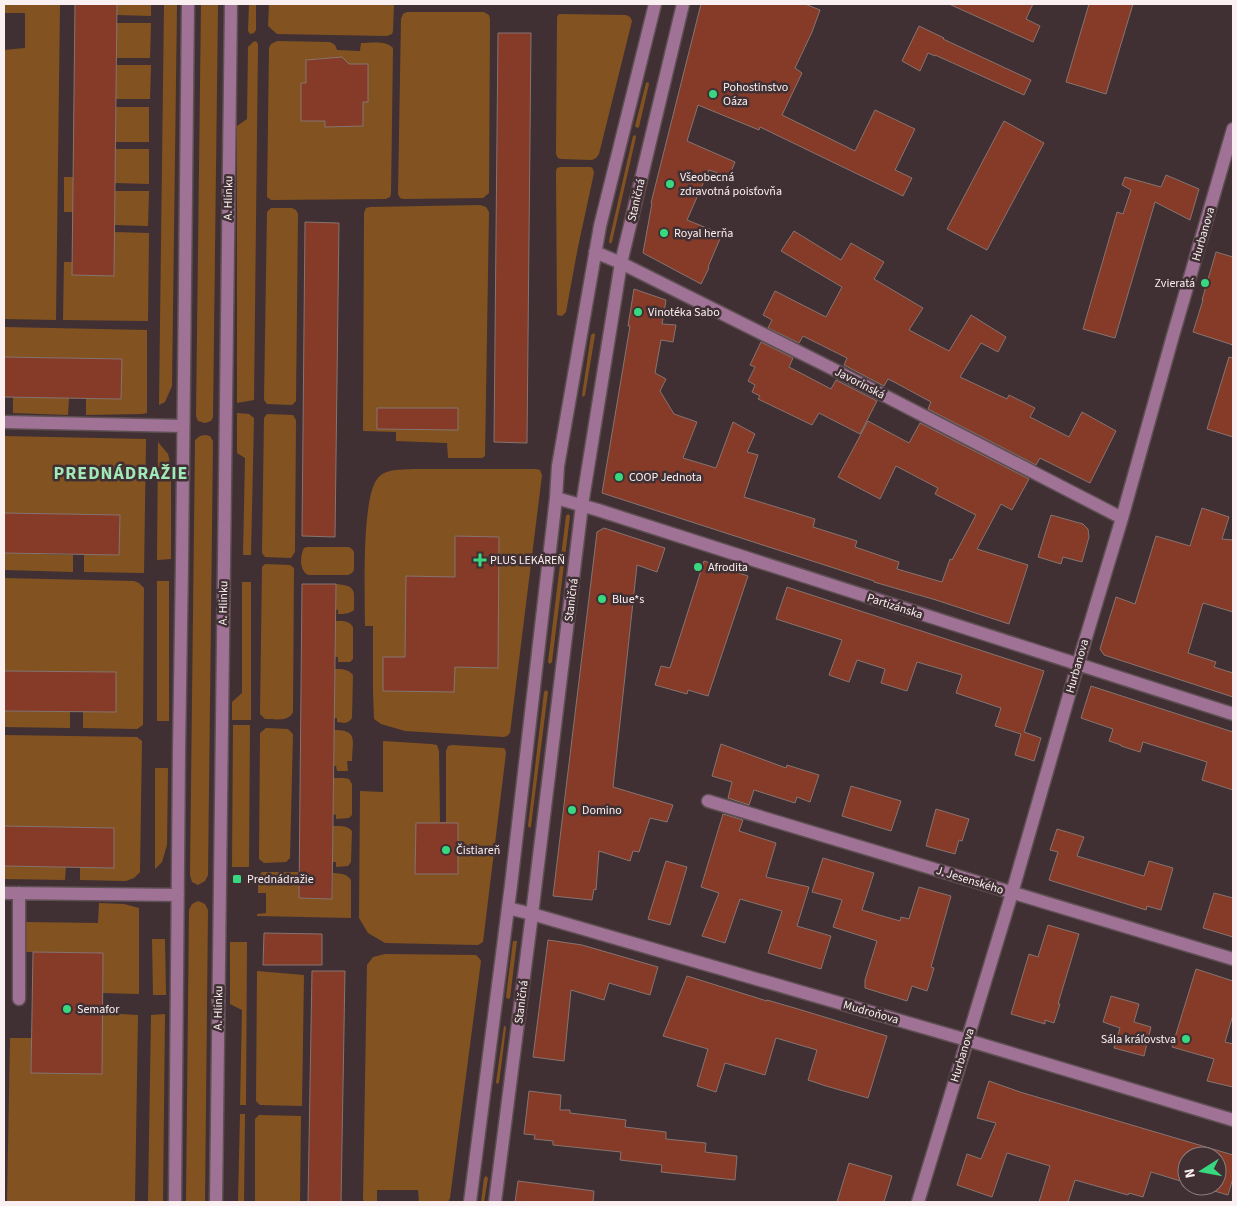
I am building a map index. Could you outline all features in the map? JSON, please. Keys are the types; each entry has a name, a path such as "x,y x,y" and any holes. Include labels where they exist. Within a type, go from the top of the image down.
{"street":[{"path":"176,1202 179,742 188,4"},
{"name":"A. Hlinku","path":"216,1202 231,4"},
{"name":"Staničná","path":"470,1202 508,908 556,498 558,466 600,226 655,4"},
{"name":"Staničná","path":"495,1202 582,505 621,263 682,4"},
{"name":"Hurbanova","path":"918,1202 1012,893 1233,129"},
{"name":"Javorinská","path":"596,252 840,372 1122,518"},
{"path":"4,422 183,426"},
{"name":"Partizánska","path":"556,498 1233,714"},
{"name":"J. Jesenského","path":"708,801 1233,959"},
{"path":"4,893 178,894"},
{"path":"18,999 19,893"},
{"name":"Mudroňova","path":"508,908 967,1040 1233,1120"}],"shaded area":[{"path":"4,4 60,4 56,320 4,319 4,50 25,48 25,13 4,13"},
{"path":"117,4 151,4 151,16 117,15"},
{"path":"164,4 177,4 172,386 165,402 159,405"},
{"path":"201,4 218,4 213,417 211,421 205,423 198,421 196,416"},
{"path":"249,4 256,4 256,30 250,34 248,31"},
{"path":"269,4 394,4 393,31 392,34 387,36 277,34 268,26"},
{"path":"407,12 484,12 489,15 489,193 483,198 403,199 398,194 401,19 403,14"},
{"path":"559,14 626,15 632,21 599,154 592,160 561,159 556,154 557,17"},
{"path":"116,23 151,23 150,58 116,58"},
{"path":"256,41 258,44 254,400 237,403 237,126 247,119 248,47"},
{"path":"277,41 330,42 335,45 337,50 360,51 361,43 374,42 390,45 393,48 390,197 386,199 271,200 267,197 269,48 271,44"},
{"path":"116,65 151,65 150,99 116,99"},
{"path":"648,82 639,127 637,128 635,126 646,83"},
{"path":"116,107 149,107 149,142 116,142"},
{"path":"635,135 612,242 610,244 609,241 633,136"},
{"path":"115,149 149,149 149,184 115,183"},
{"path":"560,167 591,167 594,173 566,312 562,316 557,315 556,171"},
{"path":"64,177 73,177 73,212 64,212"},
{"path":"115,191 149,191 148,226 114,225"},
{"path":"480,205 486,207 489,212 485,456 482,458 448,458 447,443 396,441 396,432 363,431 364,213 366,208 370,207"},
{"path":"271,208 292,208 298,214 296,401 292,405 267,404 264,400 267,212"},
{"path":"114,232 149,233 148,321 63,320 64,262 73,262 73,275 114,275"},
{"path":"4,327 147,330 147,413 86,415 86,399 121,399 121,359 4,357"},
{"path":"594,333 585,395 583,397 591,335"},
{"path":"13,397 69,398 68,415 13,413"},
{"path":"237,413 249,414 254,418 251,555 243,555 245,458 237,453"},
{"path":"267,414 293,415 296,420 295,552 291,558 265,557 262,553 264,418"},
{"path":"205,435 210,436 213,441 208,875 205,881 198,885 192,882 190,875 195,440"},
{"path":"4,436 146,439 144,573 84,572 84,555 119,555 119,515 4,513"},
{"path":"158,442 168,454 171,467 171,559 157,560"},
{"path":"536,469 540,470 542,475 510,733 507,736 405,731 381,724 374,719 373,626 365,626 365,548 369,505 373,488 381,475 395,470"},
{"path":"568,514 570,516 552,662 550,664 548,662 566,516"},
{"path":"349,547 354,552 354,570 348,575 308,575 303,570 301,563 304,548"},
{"path":"4,553 73,555 73,572 5,570"},
{"path":"265,564 290,565 294,568 293,712 285,719 265,719 260,714 262,567"},
{"path":"4,578 134,581 144,588 143,725 137,729 83,728 83,712 116,712 116,672 4,671"},
{"path":"157,581 169,581 169,721 157,721"},
{"path":"242,582 251,582 251,720 232,720 232,702 242,693"},
{"path":"336,584 348,586 353,590 354,610 346,614 338,614 338,610 335,609"},
{"path":"335,621 347,622 353,627 353,659 350,662 338,662 338,657 335,657"},
{"path":"335,669 347,670 353,675 352,718 346,723 337,722 337,718 334,718"},
{"path":"546,690 548,692 530,828 528,826 544,692"},
{"path":"4,711 70,712 70,728 4,727"},
{"path":"233,725 250,725 249,867 232,867"},
{"path":"266,728 288,729 293,734 290,858 286,862 264,863 259,859 260,733"},
{"path":"334,730 347,732 351,735 353,742 352,761 347,761 348,771 337,771 336,766 334,766"},
{"path":"4,735 137,737 142,741 140,872 134,878 126,881 80,880 80,867 113,868 114,828 4,826"},
{"path":"383,741 437,745 439,751 440,822 446,822 446,751 448,746 505,749 483,942 478,945 385,943 368,933 359,918 360,791 383,792"},
{"path":"155,768 168,768 167,845 162,862 155,869"},
{"path":"334,778 349,779 352,784 352,815 349,818 336,819 336,815 333,814"},
{"path":"333,826 346,827 352,831 351,862 348,866 336,867 336,862 333,862"},
{"path":"4,866 66,867 65,880 4,879"},
{"path":"262,872 298,872 299,898 332,899 333,873 345,875 351,880 351,918 257,916 257,914 266,913 266,893 258,893 258,877"},
{"path":"198,901 205,904 208,910 205,1202 186,1202 189,910 192,904"},
{"path":"99,903 124,904 139,908 139,994 103,993 103,953 26,952 26,922 98,923"},
{"path":"152,939 165,939 166,995 153,995"},
{"path":"513,941 517,941 510,998 508,999 506,997"},
{"path":"230,942 247,942 246,1105 240,1105 242,1010 230,1004"},
{"path":"385,954 476,955 481,961 448,1202 419,1202 418,1190 377,1190 377,1202 365,1202 363,1200 367,965 373,957"},
{"path":"257,971 304,975 302,1106 260,1105 256,1101"},
{"path":"102,1013 138,1015 135,1202 7,1202 10,1038 31,1038 31,1073"},
{"path":"165,1014 163,1202 148,1202 151,1015"},
{"path":"504,1026 506,1028 499,1083 497,1084 496,1082"},
{"path":"240,1114 245,1114 244,1202 238,1202"},
{"path":"259,1115 301,1116 300,1202 255,1202 255,1119"},
{"path":"486,1176 488,1178 484,1202 481,1202 484,1178"}],"building":[{"path":"75,4 117,4 114,276 72,275"},
{"path":"701,4 805,4 820,10 795,68 802,73 782,115 855,151 875,110 915,129 895,170 912,178 903,196 760,127 759,130 698,105 687,141 735,162 729,177 709,170 687,220 722,234 701,284 643,253 651,203"},
{"path":"949,4 1033,4 1026,19 1040,26 1033,42"},
{"path":"1089,4 1133,4 1106,94 1066,82"},
{"path":"919,26 1031,80 1024,95 928,53 920,71 902,61"},
{"path":"498,33 531,33 527,443 494,442"},
{"path":"342,57 349,64 368,64 368,102 363,102 363,126 325,127 325,121 301,121 301,83 306,83 306,60"},
{"path":"1004,121 1044,143 987,250 947,229"},
{"path":"1166,175 1199,189 1190,220 1155,202 1115,338 1083,329 1117,212 1123,214 1131,190 1122,185 1125,177 1161,187"},
{"path":"305,222 339,223 335,537 302,536"},
{"path":"794,231 841,260 851,243 884,262 874,279 923,308 909,330 949,351 971,315 1006,337 998,352 981,343 960,377 1007,399 1009,395 1035,408 1030,417 1069,437 1082,412 1116,431 1090,483 1040,458 1036,465 928,409 931,402 896,383 888,379 884,386 844,365 847,358 803,336 799,343 768,328 772,320 763,315 775,291 826,317 842,287 781,251"},
{"path":"1216,252 1233,257 1233,345 1193,332"},
{"path":"634,289 666,300 662,324 676,325 673,342 661,340 655,373 666,379 660,391 674,414 697,422 683,458 716,468 733,422 755,434 747,452 758,455 744,497 815,519 813,527 857,541 855,547 899,562 897,569 942,582 950,559 952,560 976,515 935,494 938,488 896,466 880,499 838,477 868,421 909,443 920,423 1029,479 1012,510 1001,504 977,549 1028,565 1009,624 602,493 630,326 628,326"},
{"path":"761,342 793,358 789,367 831,389 836,380 877,401 860,434 819,413 812,425 758,399 760,396 752,392 755,385 748,381 755,367 750,365"},
{"path":"4,357 122,359 121,399 4,397"},
{"path":"1229,357 1233,358 1233,437 1207,429"},
{"path":"377,408 458,408 458,430 377,429"},
{"path":"1202,508 1229,517 1222,539 1233,540 1233,612 1203,603 1188,653 1216,662 1214,667 1233,673 1233,697 1104,655 1100,649 1116,597 1135,604 1156,536 1190,546"},
{"path":"4,513 120,515 119,555 4,553"},
{"path":"1051,515 1083,524 1088,529 1089,537 1082,562 1063,557 1061,564 1038,557"},
{"path":"604,528 665,548 657,572 637,565 613,787 673,805 667,822 650,818 639,852 633,851 630,861 599,851 596,890 594,889 592,900 553,896 597,532"},
{"path":"455,536 499,537 498,668 455,667 454,692 383,691 383,657 405,657 406,576 455,577"},
{"path":"704,561 748,576 708,696 688,690 687,694 655,685 661,666 670,668"},
{"path":"302,584 336,584 332,899 299,898"},
{"path":"787,587 1044,671 1024,732 1041,738 1034,761 1015,755 1021,734 995,726 1001,708 956,693 962,675 917,662 907,691 881,683 885,669 857,660 849,682 829,675 842,640 776,619"},
{"path":"4,671 116,672 116,712 4,711"},
{"path":"1091,686 1233,732 1233,790 1202,780 1207,762 1143,742 1140,752 1109,741 1113,729 1081,718"},
{"path":"721,744 786,768 787,765 819,775 810,802 797,797 795,803 754,790 749,805 728,798 732,782 712,776"},
{"path":"851,786 901,801 891,831 842,816"},
{"path":"936,809 969,819 962,841 959,840 955,854 926,846"},
{"path":"723,814 743,820 739,831 776,843 766,877 809,887 797,926 831,936 821,969 768,953 782,911 740,899 725,943 702,936 719,893 701,887"},
{"path":"416,823 458,823 458,874 415,874"},
{"path":"4,826 114,828 114,868 4,866"},
{"path":"1057,829 1084,837 1077,856 1144,876 1149,861 1173,868 1161,910 1147,906 1146,910 1049,880 1058,852 1050,850"},
{"path":"823,858 874,873 862,910 900,921 901,917 909,919 919,887 951,896 931,967 934,968 927,991 912,986 907,1001 865,988 865,980 877,941 833,927 842,900 812,892"},
{"path":"666,861 687,867 670,925 648,919"},
{"path":"1214,893 1233,898 1233,937 1203,928"},
{"path":"1048,925 1079,934 1054,1023 1045,1020 1045,1024 1011,1014 1029,954 1038,957"},
{"path":"264,933 322,934 322,965 263,965"},
{"path":"548,940 582,945 658,967 650,995 609,983 604,1000 571,990 564,1061 533,1057"},
{"name":"Semafor","path":"33,952 103,953 102,1074 31,1073"},
{"path":"1196,969 1233,981 1233,1015 1225,1042 1233,1044 1233,1087 1207,1081 1214,1059 1172,1047"},
{"path":"312,971 345,971 341,1202 308,1202"},
{"path":"687,976 887,1036 868,1098 808,1080 817,1050 776,1038 765,1075 725,1063 716,1092 697,1086 708,1049 663,1036"},
{"path":"1111,996 1139,1004 1134,1022 1151,1027 1144,1056 1114,1048 1120,1028 1103,1022"},
{"path":"989,1081 1203,1146 1177,1146 1177,1180 1151,1172 1143,1197 1129,1193 1128,1195 1075,1180 1068,1202 1039,1202 1050,1166 1007,1153 992,1197 957,1185 967,1154 981,1159 996,1123 977,1118"},
{"path":"529,1091 561,1095 560,1110 626,1120 625,1127 666,1132 666,1139 706,1143 705,1152 737,1156 735,1180 661,1172 662,1165 620,1160 621,1152 553,1145 553,1141 534,1139 535,1135 524,1134"},
{"path":"1227,1153 1233,1155 1233,1178 1228,1195"},
{"path":"849,1163 892,1176 884,1202 837,1202"},
{"path":"518,1181 594,1191 593,1202 515,1202"}],"place":[{"name":"Pohostinstvo Oáza","path":"713,94"},
{"name":"Všeobecná zdravotná poisťovňa","path":"670,184"},
{"name":"Royal herňa","path":"664,233"},
{"name":"Zvieratá","path":"1205,283"},
{"name":"Vinotéka Sabo","path":"638,312"},
{"name":"COOP Jednota","path":"619,477"},
{"name":"PLUS LEKÁREŇ","path":"480,560"},
{"name":"Afrodita","path":"698,567"},
{"name":"Blue*s","path":"602,599"},
{"name":"Domino","path":"572,810"},
{"name":"Čistiareň","path":"446,850"},
{"name":"Prednádražie","path":"237,879"},
{"name":"Semafor","path":"67,1009"},
{"name":"Sála kráľovstva","path":"1186,1039"}],"district":[{"name":"PREDNÁDRAŽIE","path":"121,473"}]}
